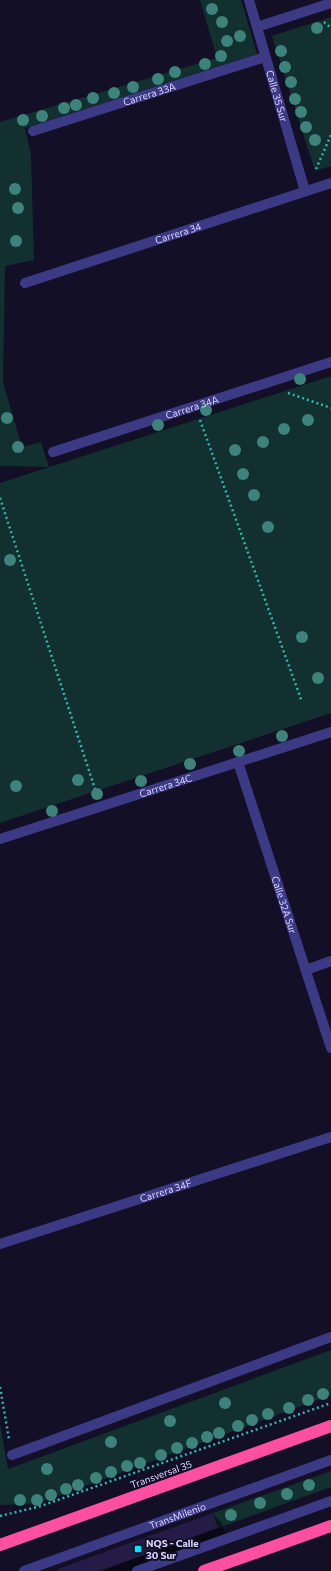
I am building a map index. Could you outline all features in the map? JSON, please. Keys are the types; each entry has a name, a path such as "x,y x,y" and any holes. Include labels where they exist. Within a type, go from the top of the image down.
{"highway":[{"name":"Transversal 35","path":"0,1545 331,1426"},
{"path":"204,1571 331,1526"}],"street":[{"name":"Calle 35 Sur","path":"249,0 305,191"},
{"path":"257,27 331,4"},
{"name":"Carrera 33A","path":"33,131 265,57"},
{"name":"Carrera 34","path":"25,283 331,183"},
{"name":"Carrera 34A","path":"52,452 331,362"},
{"name":"Carrera 34C","path":"0,839 331,732"},
{"name":"Calle 32A Sur","path":"238,762 331,1048"},
{"path":"306,970 331,961"},
{"name":"Carrera 34F","path":"0,1244 331,1137"},
{"path":"12,1456 331,1337"},
{"name":"TransMilenio","path":"24,1571 331,1460"},
{"path":"137,1571 331,1501"}],"path":[{"path":"315,171 331,135"},
{"path":"285,392 331,408"},
{"path":"200,419 302,702"},
{"path":"0,498 95,788"},
{"path":"0,1387 12,1456"},
{"path":"0,1516 41,1506 331,1403"}],"green space":[{"path":"200,0 241,0 257,54 25,128 31,155 34,260 5,266 3,382 22,447 41,442 49,467 0,466 0,122 217,58"},
{"path":"331,17 331,166 315,171 272,36"},
{"path":"331,376 331,713 0,823 0,483"},
{"path":"331,1350 331,1395 36,1504 0,1505 0,1423 8,1469"},
{"path":"331,1471 331,1487 218,1528 213,1513"}],"building":[{"name":"NQS - Calle 30 Sur","path":"213,1513 218,1528 100,1571 59,1571 58,1569"}],"place":[{"name":"NQS - Calle 30 Sur","path":"138,1549"}]}
